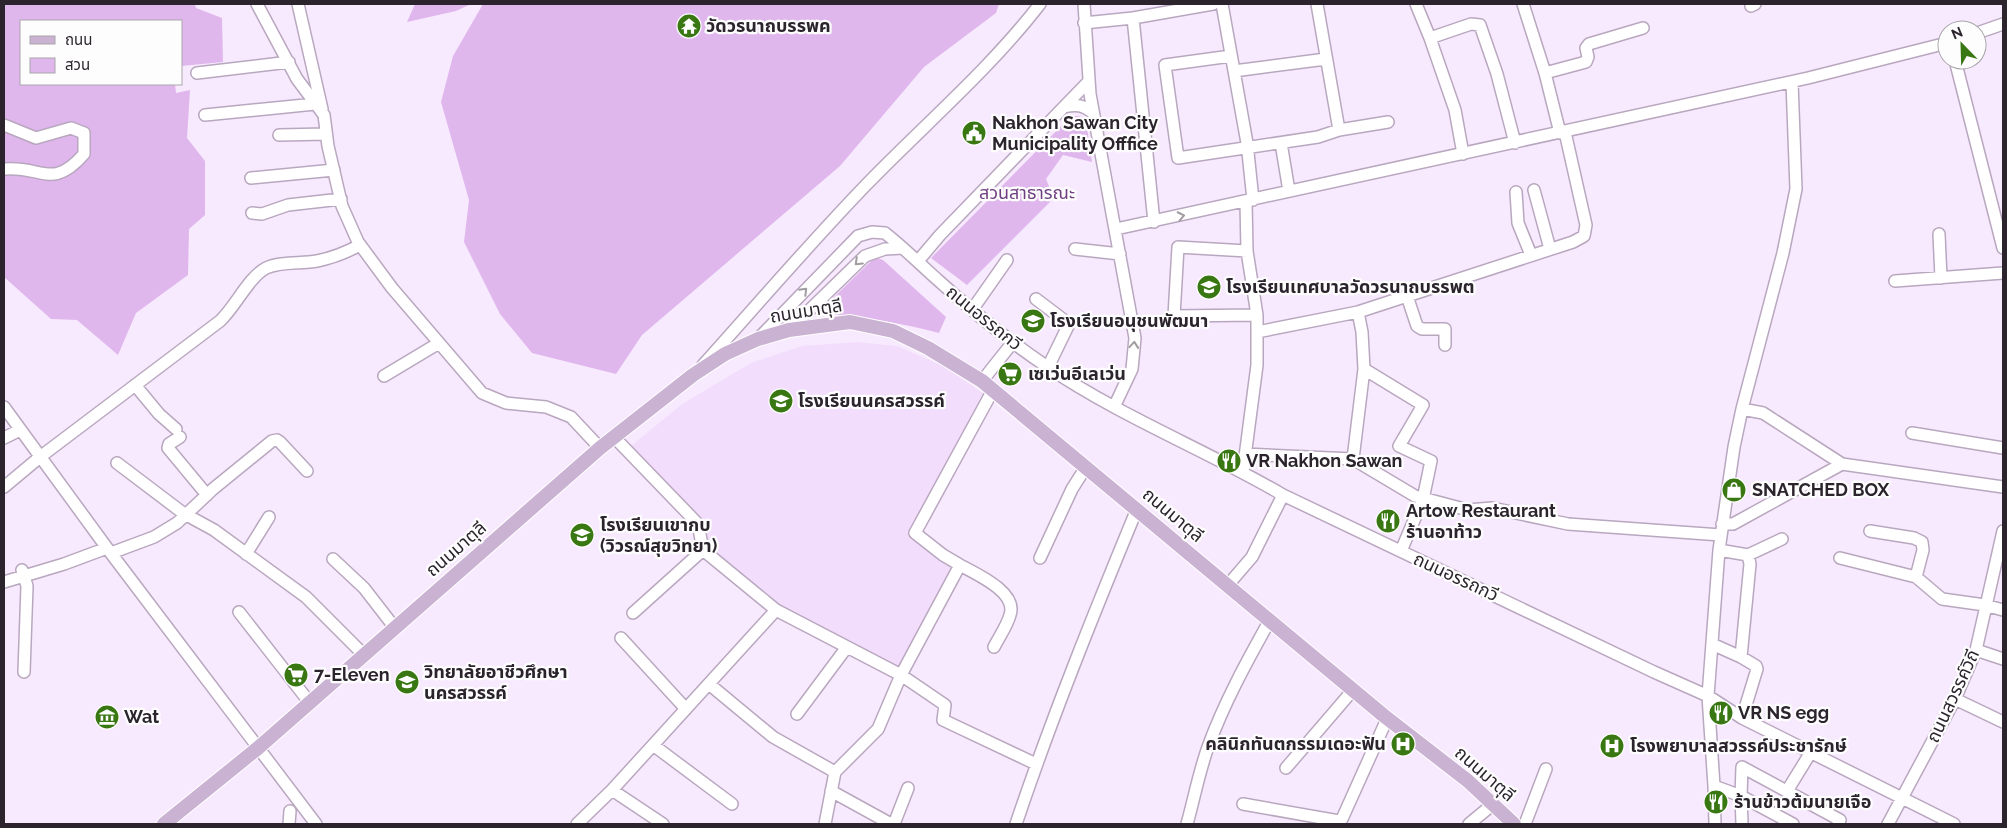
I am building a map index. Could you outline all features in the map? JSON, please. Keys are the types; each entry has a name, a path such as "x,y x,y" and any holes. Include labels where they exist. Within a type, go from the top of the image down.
{"main road":[{"name":"ถนนมาตุลี","path":"164,824 258,748 614,436 693,375 726,354 758,338 789,330 850,322 893,331 928,348 982,381 1388,719 1468,781 1514,824"}],"street":[{"path":"257,4 298,79 324,115"},
{"path":"298,4 341,199 360,245 392,288 482,393 506,403 546,407 571,417 600,448"},
{"path":"693,375 866,185 1024,25 1040,4"},
{"path":"1084,4 1084,23 1093,113 1135,338 1132,369 1114,407"},
{"path":"1084,23 1132,18 1213,4"},
{"path":"1222,4 1248,147 1250,201 1247,251 1258,332 1257,365 1243,472"},
{"path":"1317,4 1339,130"},
{"path":"1416,4 1455,110 1464,154"},
{"path":"1258,332 1358,312 1573,242 1584,236 1586,225 1563,132 1523,4"},
{"path":"1132,18 1154,222"},
{"path":"1430,38 1472,24 1480,25 1497,74 1515,143"},
{"path":"1987,30 2003,24"},
{"path":"1545,73 1586,62 1588,57 1586,48 1589,44 1643,28"},
{"path":"1116,230 1792,82 1937,46"},
{"path":"1231,56 1165,64 1178,158 1281,143 1339,130 1388,122"},
{"path":"1234,71 1326,59"},
{"path":"198,73 289,62"},
{"path":"1958,70 2003,248"},
{"path":"918,261 940,235 1089,81"},
{"path":"1715,824 1708,696 1719,550 1734,446 1783,253 1796,189 1792,82"},
{"path":"205,115 316,104"},
{"path":"1064,107 1076,104 1085,106 1093,113"},
{"path":"4,126 36,138 71,128 84,133 84,154 73,168 50,176 18,168 4,169"},
{"path":"279,135 326,134"},
{"path":"1281,143 1288,185"},
{"path":"251,178 334,170"},
{"path":"1534,190 1550,249"},
{"path":"1516,192 1518,223 1531,255"},
{"path":"252,213 262,214 288,205 341,199"},
{"name":"ถนนอรรถกวี","path":"758,338 858,236 880,231 886,233 972,310 1013,342 1048,367 1114,407 1243,472 1284,495 1401,552 1708,696 1742,718 1954,824"},
{"path":"1939,234 1941,278"},
{"path":"4,487 40,457 220,321 228,314 256,276 264,269 273,266 317,261 360,245"},
{"path":"1247,251 1178,247 1174,316 1257,316"},
{"path":"789,330 865,256 885,249 903,248"},
{"path":"1075,249 1120,254"},
{"path":"972,310 1007,260"},
{"path":"1895,281 2003,274"},
{"path":"1407,296 1417,326 1422,329 1445,329 1445,345"},
{"path":"1036,299 1069,324 1048,367"},
{"path":"1353,459 1364,369 1362,332 1358,312"},
{"path":"982,381 1013,342"},
{"path":"384,376 439,343"},
{"path":"1364,369 1423,405 1399,446 1431,461 1423,499 1401,552"},
{"path":"135,385 178,433 168,448 207,495"},
{"path":"993,390 915,533 943,555 1001,589 1009,602 1012,613 994,647"},
{"path":"4,406 109,550 316,824"},
{"path":"1742,410 1763,413 1842,464 2003,487"},
{"path":"4,438 20,430"},
{"path":"1912,433 2003,448"},
{"path":"614,436 698,524 702,550 776,610 901,675 945,705 943,720 1036,764"},
{"path":"4,582 23,573 64,564 162,532 186,515 272,441 276,440 308,471"},
{"path":"1245,454 1353,459 1415,496 1468,510 1492,508 1568,524 1722,530 1842,464"},
{"path":"117,463 186,515 214,530 306,597 364,655"},
{"path":"1040,558 1072,488 1086,467"},
{"path":"1227,586 1252,557 1284,495"},
{"path":"1016,824 1036,764 1082,644 1137,509"},
{"path":"246,554 269,517"},
{"path":"1870,531 1914,538 1922,542 1923,550 1916,577"},
{"name":"ถนนสวรรค์วิถี","path":"1888,824 1955,699 1976,650 2003,531"},
{"path":"1719,550 1748,554 1782,539"},
{"path":"633,613 702,550"},
{"path":"1741,656 1750,564 1748,554"},
{"path":"1840,558 1916,577 1942,599 1985,605 2003,610"},
{"path":"333,559 364,588 395,628"},
{"path":"825,824 835,772 878,729 901,675 960,565"},
{"path":"23,573 27,586 24,672"},
{"path":"577,824 612,790 776,610"},
{"path":"239,612 310,703"},
{"path":"1187,824 1207,749 1241,671 1270,620"},
{"path":"621,638 686,709"},
{"path":"1712,644 1741,656 1758,669 1742,718"},
{"path":"796,714 847,647"},
{"path":"1976,650 2003,659"},
{"path":"709,684 772,737 835,772"},
{"path":"1286,768 1353,690"},
{"path":"1955,699 2003,722"},
{"path":"1243,804 1294,819 1336,822 1342,819 1388,719"},
{"path":"653,745 732,804"},
{"path":"1787,791 1811,752"},
{"path":"1742,824 1742,767 1840,820 1838,824"},
{"path":"1525,824 1546,770"},
{"path":"1714,786 1741,796 1793,824"},
{"path":"831,792 893,824 908,788"},
{"path":"612,790 663,824"},
{"path":"1468,824 1492,805"},
{"path":"289,824 290,811"}],"shaded area":[{"path":"857,342 897,346 943,366 987,396 913,534 955,570 899,672 782,607 711,551 704,526 631,446 682,404 751,363 802,346"}],"green space":[{"path":"4,4 195,4 196,8 222,18 223,62 182,66 182,20 20,20 20,85 175,85 176,93 190,90 187,138 205,161 205,215 189,229 188,275 136,313 118,355 77,320 51,319 4,277"},
{"path":"415,4 471,4 456,11 407,22"},
{"path":"483,4 999,4 996,13 924,67 840,166 642,335 616,374 532,353 500,314 464,242 469,200 441,102 453,56"},
{"name":"สวนสาธารณะ","path":"1071,116 1079,116 1086,120 1092,162 1063,155 1046,179 1054,198 967,285 931,258"},
{"path":"877,258 883,260 946,317 939,333 888,322 836,315 830,310 828,303 871,261"}],"place":[{"name":"วัดวรนาถบรรพค","path":"689,26"},
{"name":"Nakhon Sawan City Municipality Offfice","path":"974,133"},
{"name":"โรงเรียนเทศบาลวัดวรนาถบรรพต","path":"1209,287"},
{"name":"โรงเรียนอนุชนพัฒนา","path":"1033,321"},
{"name":"เซเว่นอีเลเว่น","path":"1010,374"},
{"name":"โรงเรียนนครสวรรค์","path":"781,401"},
{"name":"VR Nakhon Sawan","path":"1229,461"},
{"name":"SNATCHED BOX","path":"1734,490"},
{"name":"Artow Restaurant ร้านอาท้าว","path":"1388,521"},
{"name":"โรงเรียนเขากบ (วิวรณ์สุขวิทยา)","path":"582,535"},
{"name":"7-Eleven","path":"296,675"},
{"name":"วิทยาลัยอาชีวศึกษา นครสวรรค์","path":"407,682"},
{"name":"VR NS egg","path":"1721,713"},
{"name":"Wat","path":"107,717"},
{"name":"คลินิกทันตกรรมเดอะฟัน","path":"1403,744"},
{"name":"โรงพยาบาลสวรรค์ประชารักษ์","path":"1612,746"},
{"name":"ร้านข้าวต้มนายเจือ","path":"1716,802"}]}
